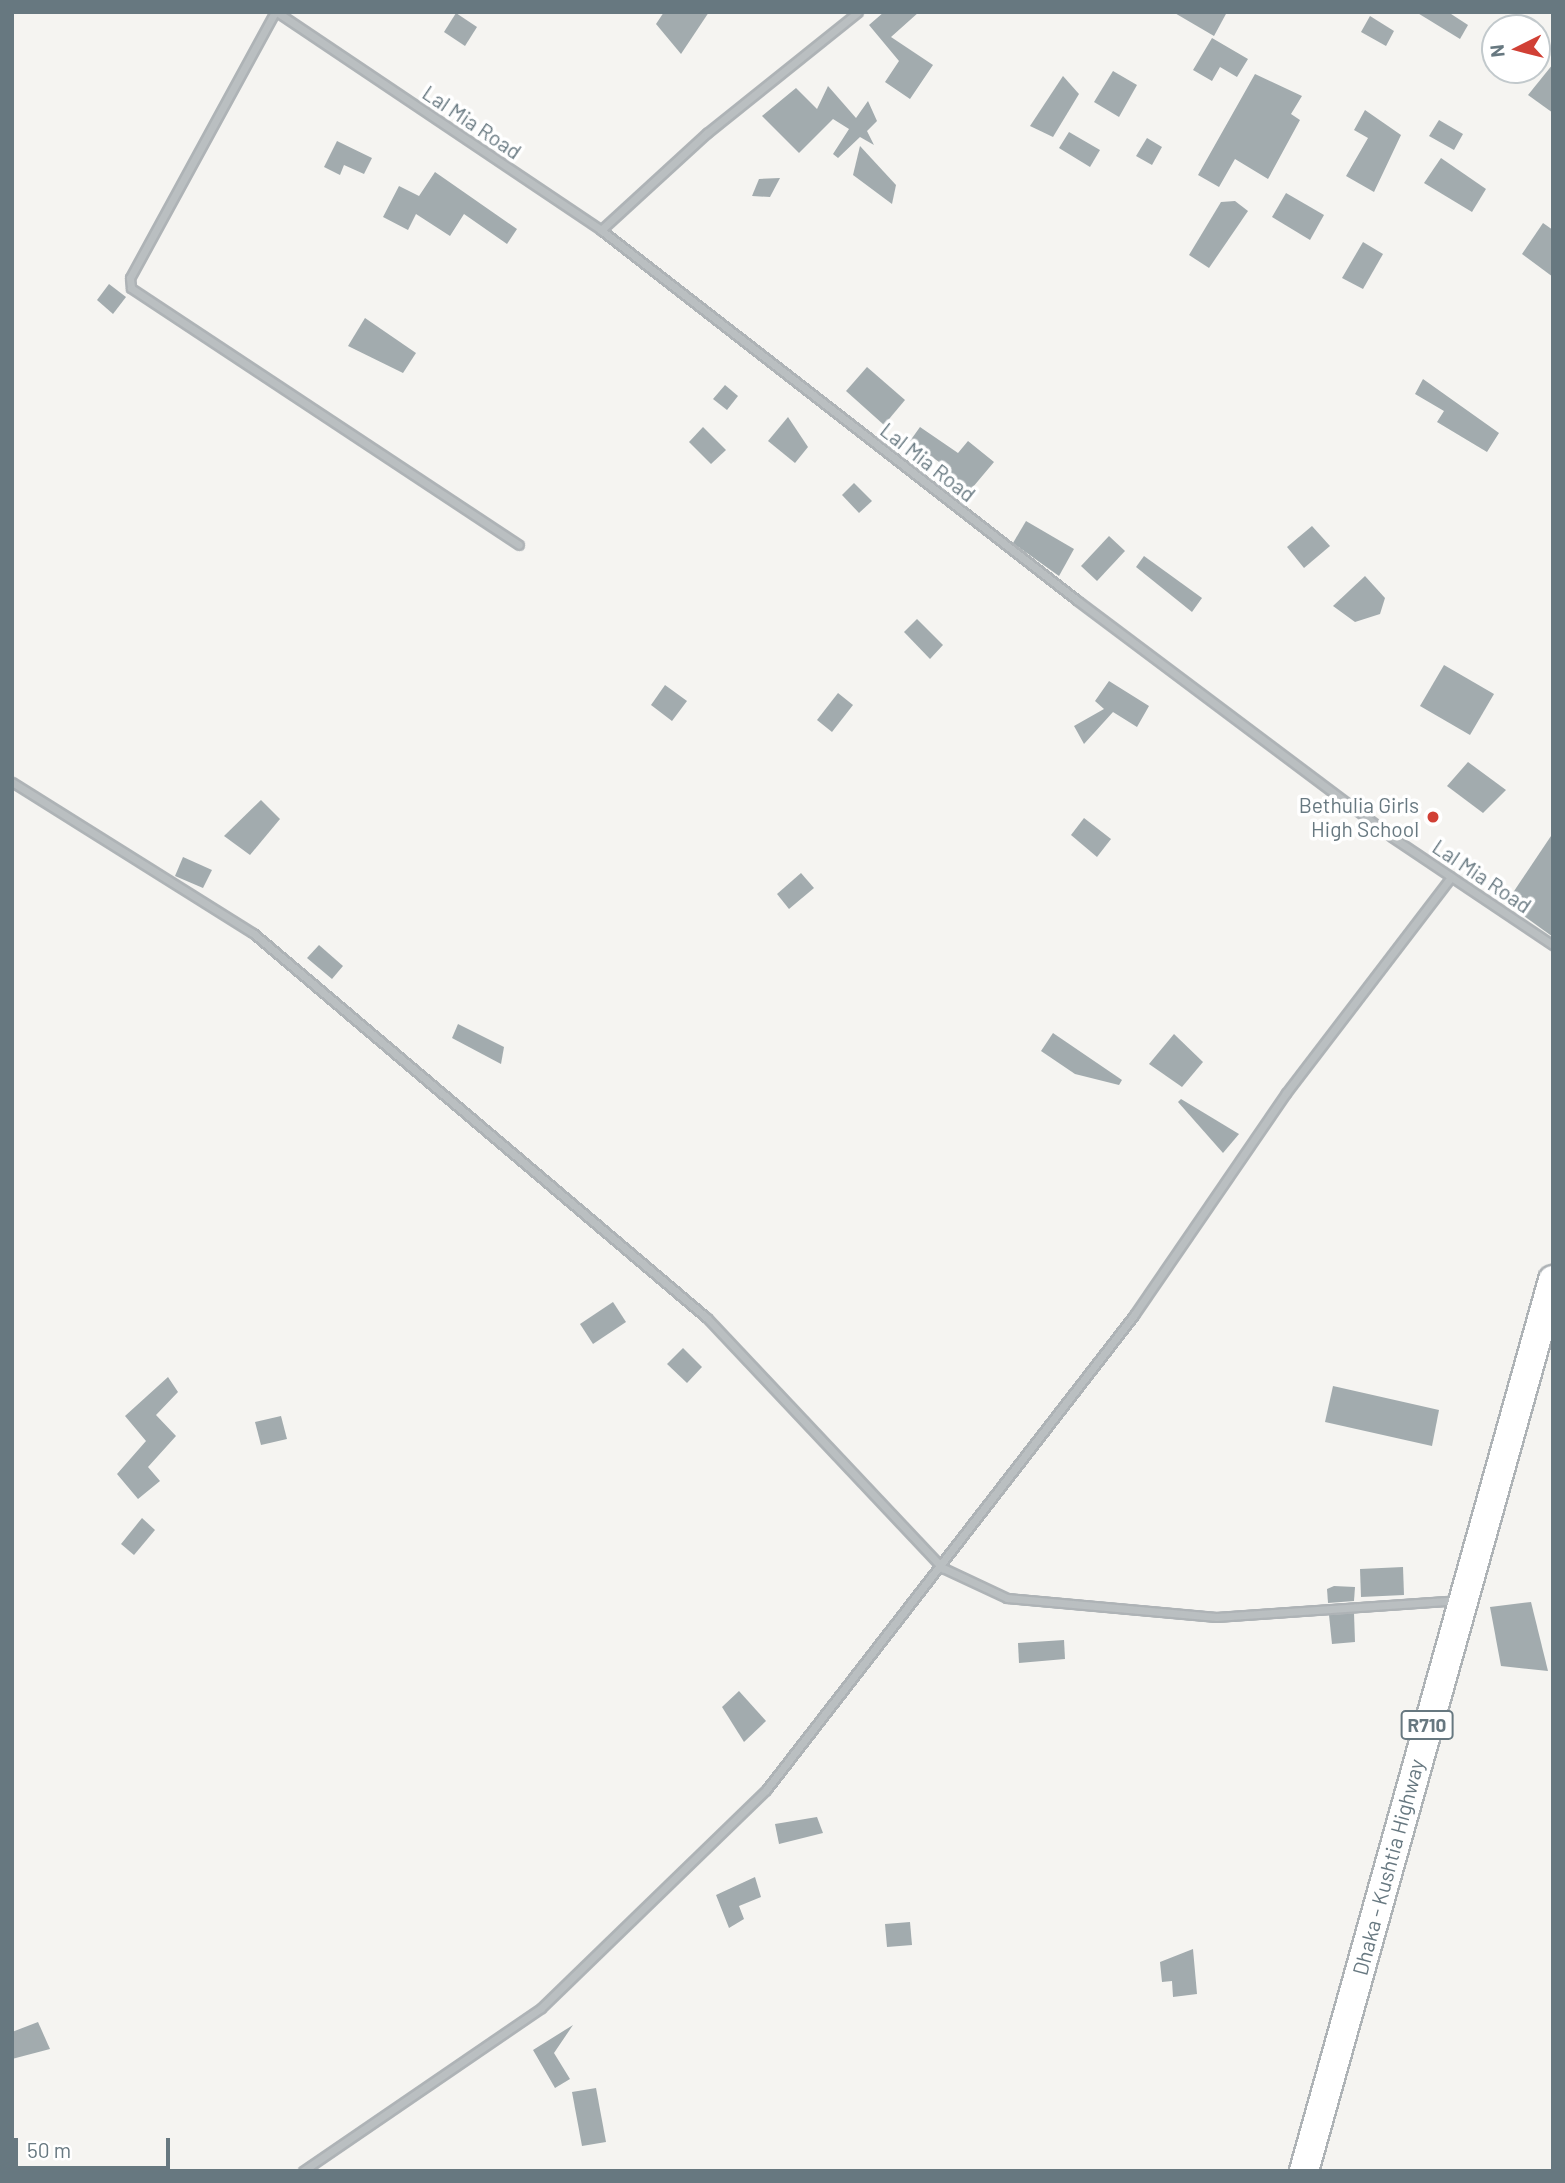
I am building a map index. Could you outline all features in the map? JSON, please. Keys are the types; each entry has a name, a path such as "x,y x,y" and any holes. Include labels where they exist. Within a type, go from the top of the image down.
{"main road":[{"name":"Dhaka - Kushtia Highway","path":"1304,2171 1553,1280"}],"street":[{"name":"Lal Mia Road","path":"276,12 601,230 1077,601 1451,877 1553,945"},
{"path":"276,12 130,278 131,288 519,545"},
{"path":"601,230 707,133 858,12"},
{"path":"12,782 263,942 707,1318 943,1568 1007,1598 1216,1617 1462,1600"},
{"path":"303,2171 541,2008 766,1790 943,1568 1451,877"}],"building":[{"path":"664,12 709,12 681,54 656,24"},
{"path":"884,12 919,12 891,37 933,65 910,99 885,82 899,61 869,25"},
{"path":"1173,12 1227,12 1214,36"},
{"path":"1416,12 1448,12 1468,25 1460,39"},
{"path":"456,13 477,27 465,46 444,32"},
{"path":"1370,16 1394,31 1386,46 1361,32"},
{"path":"1212,38 1248,59 1237,77 1220,67 1212,81 1193,70"},
{"path":"1553,64 1553,113 1528,95 1537,84 1551,84"},
{"path":"1113,71 1137,85 1119,117 1094,102"},
{"path":"1255,74 1302,96 1291,114 1300,120 1268,179 1235,159 1219,187 1198,175"},
{"path":"1063,76 1079,94 1053,137 1030,126"},
{"path":"828,86 856,118 868,101 877,121 867,131 874,145 860,137 838,158 833,154 849,129 833,119 799,153 762,116 796,88 817,109"},
{"path":"1365,110 1401,135 1374,192 1346,176 1368,138 1354,130"},
{"path":"1439,120 1463,134 1454,150 1429,136"},
{"path":"1069,132 1100,150 1090,167 1059,148"},
{"path":"1147,138 1162,147 1152,165 1136,156"},
{"path":"337,141 372,158 364,174 344,165 340,175 324,167"},
{"path":"860,146 896,185 892,204 853,175"},
{"path":"1441,158 1486,189 1472,212 1424,183"},
{"path":"435,172 517,229 507,244 464,214 450,236 416,214 408,230 383,217 399,186 419,196"},
{"path":"780,178 770,197 752,196 759,179"},
{"path":"1286,193 1324,215 1310,240 1272,217"},
{"path":"1235,201 1248,211 1209,268 1189,255 1221,202"},
{"path":"1543,223 1553,230 1553,277 1522,254"},
{"path":"1363,242 1383,254 1363,289 1342,278"},
{"path":"109,284 126,297 113,314 97,300"},
{"path":"365,318 416,353 403,373 348,346"},
{"path":"867,367 905,400 884,425 846,391"},
{"path":"1423,379 1499,433 1487,452 1437,422 1444,411 1415,394"},
{"path":"725,385 738,396 727,410 713,399"},
{"path":"788,417 808,447 795,463 768,441"},
{"path":"703,427 726,450 711,464 689,442"},
{"path":"920,427 958,453 968,441 994,462 962,500 937,479 946,467 910,441"},
{"path":"854,483 872,501 859,513 842,495"},
{"path":"1026,521 1074,549 1059,576 1013,543"},
{"path":"1312,526 1330,546 1304,568 1287,547"},
{"path":"1109,536 1125,551 1097,581 1081,566"},
{"path":"1144,556 1202,598 1192,612 1136,567"},
{"path":"1365,576 1385,598 1380,614 1355,622 1333,606"},
{"path":"917,619 943,645 930,659 904,632"},
{"path":"1444,665 1494,694 1470,735 1420,706"},
{"path":"1109,681 1149,706 1137,727 1113,712 1084,744 1074,726 1104,709 1095,701"},
{"path":"665,685 687,701 672,721 651,705"},
{"path":"838,693 853,705 832,732 817,720"},
{"path":"1468,762 1506,790 1483,813 1447,786"},
{"path":"261,800 280,819 250,855 224,836"},
{"path":"1084,818 1111,839 1097,857 1071,835"},
{"path":"1553,833 1553,937 1506,903"},
{"path":"183,857 212,870 203,888 175,876"},
{"path":"801,873 814,888 789,909 777,894"},
{"path":"319,945 343,966 332,979 307,958"},
{"path":"458,1024 504,1047 501,1064 452,1038"},
{"path":"1053,1033 1122,1080 1119,1085 1075,1074 1041,1051"},
{"path":"1174,1034 1203,1062 1182,1087 1149,1064"},
{"path":"1181,1099 1239,1134 1223,1153 1178,1102"},
{"path":"613,1302 626,1322 593,1344 580,1324"},
{"path":"683,1348 702,1367 687,1383 667,1364"},
{"path":"168,1377 178,1392 156,1415 176,1436 148,1467 160,1481 138,1499 117,1474 146,1441 125,1416"},
{"path":"1333,1386 1439,1410 1432,1446 1325,1422"},
{"path":"281,1416 287,1439 261,1445 255,1422"},
{"path":"142,1518 155,1530 134,1555 121,1544"},
{"path":"1403,1567 1404,1595 1361,1597 1360,1569"},
{"path":"1334,1586 1355,1587 1354,1601 1328,1603 1327,1589"},
{"path":"1531,1602 1548,1671 1501,1666 1490,1607"},
{"path":"1354,1613 1355,1642 1332,1644 1329,1615"},
{"path":"1064,1640 1065,1659 1019,1663 1018,1643"},
{"path":"739,1691 766,1721 744,1742 722,1707"},
{"path":"817,1817 823,1833 779,1844 775,1824"},
{"path":"755,1877 761,1897 739,1906 744,1919 729,1928 716,1895"},
{"path":"910,1922 912,1945 887,1947 885,1924"},
{"path":"1193,1949 1197,1994 1173,1997 1172,1981 1162,1982 1160,1962"},
{"path":"38,2022 50,2049 12,2059 12,2032"},
{"path":"573,2025 554,2053 570,2079 555,2088 533,2050"},
{"path":"596,2088 606,2142 582,2146 572,2092"}],"place":[{"name":"Bethulia Girls High School","path":"1433,817"}]}
